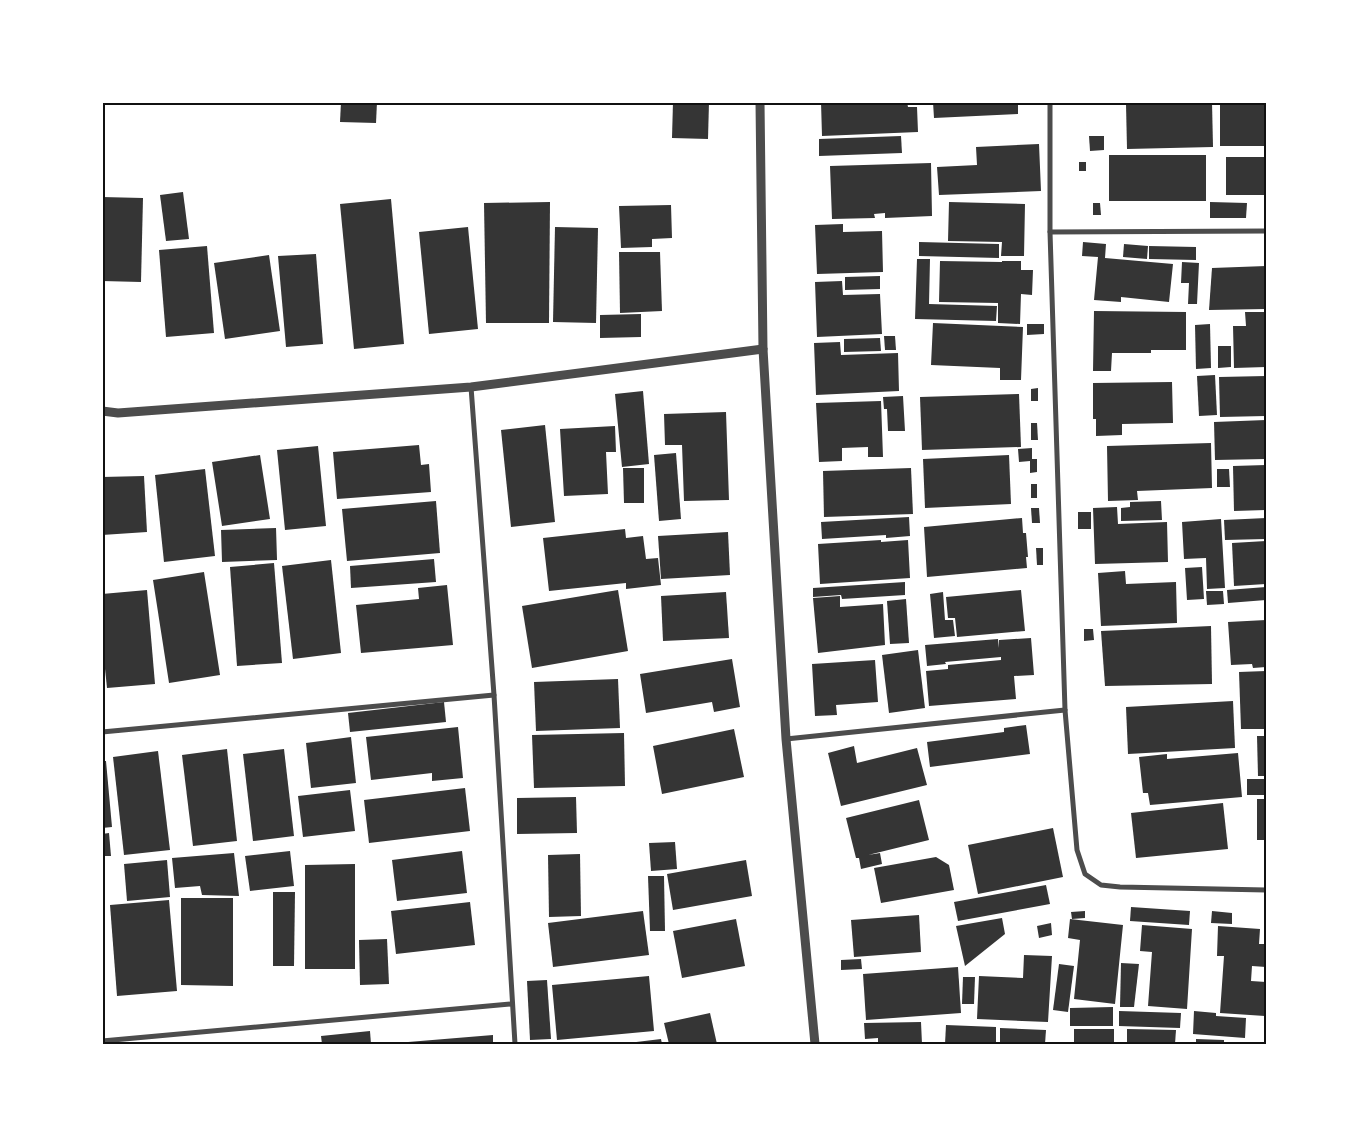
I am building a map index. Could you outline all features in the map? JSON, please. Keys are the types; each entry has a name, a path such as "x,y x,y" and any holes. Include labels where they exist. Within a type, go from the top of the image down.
{"street":[{"path":"760,102 764,349 786,739 815,1044"},
{"path":"1050,102 1050,232 1065,710 1077,850 1085,874 1101,885 1266,890"},
{"path":"1050,232 1266,231"},
{"path":"102,411 126,412 471,387 764,349"},
{"path":"471,387 494,695 511,1004 515,1044"},
{"path":"102,732 494,695"},
{"path":"786,739 1065,710"},
{"path":"102,1041 511,1004"}],"building":[{"path":"341,102 377,102 376,123 340,122"},
{"path":"673,102 709,102 708,139 672,138"},
{"path":"821,102 907,102 908,107 917,107 918,132 822,136"},
{"path":"933,102 1018,102 1018,114 934,118"},
{"path":"1212,102 1213,147 1127,149 1126,104"},
{"path":"1220,102 1266,102 1266,146 1220,146"},
{"path":"901,136 902,153 819,156 819,139"},
{"path":"1089,136 1104,136 1104,150 1090,151"},
{"path":"1039,144 1041,191 939,195 937,167 977,165 976,147"},
{"path":"1109,155 1206,155 1206,201 1109,201"},
{"path":"1226,157 1266,157 1266,195 1226,195"},
{"path":"1079,162 1086,162 1086,171 1079,171"},
{"path":"931,163 932,216 885,218 885,213 874,214 875,218 832,219 830,166"},
{"path":"183,192 189,239 166,241 160,195"},
{"path":"102,197 143,198 141,282 102,281"},
{"path":"391,199 404,344 354,349 340,204"},
{"path":"550,202 549,323 486,323 484,203"},
{"path":"949,202 1025,204 1024,256 1001,256 1002,242 948,241"},
{"path":"1210,202 1247,203 1246,218 1210,218"},
{"path":"1093,203 1100,203 1101,215 1093,215"},
{"path":"671,205 672,238 652,239 652,247 621,248 619,206"},
{"path":"843,224 843,232 882,231 883,272 817,274 815,225"},
{"path":"468,227 478,329 429,334 419,232"},
{"path":"555,227 598,228 596,323 553,322"},
{"path":"919,242 999,244 999,258 919,256"},
{"path":"1083,242 1106,244 1105,258 1173,264 1169,302 1121,297 1121,302 1094,300 1098,257 1082,256"},
{"path":"1124,244 1148,246 1147,259 1123,257"},
{"path":"207,246 214,333 166,337 159,250"},
{"path":"1149,246 1196,247 1196,260 1149,259"},
{"path":"619,252 660,252 662,311 620,313"},
{"path":"316,254 323,344 286,347 278,256"},
{"path":"269,255 280,331 225,339 214,263"},
{"path":"917,259 930,259 929,304 997,306 996,321 915,319"},
{"path":"940,261 1021,261 1021,270 1033,270 1032,295 1021,294 1020,324 998,323 998,303 939,302"},
{"path":"1182,262 1199,263 1197,304 1188,304 1189,283 1181,283"},
{"path":"1266,266 1266,309 1209,310 1212,268"},
{"path":"880,276 880,289 845,290 845,277"},
{"path":"842,281 843,295 880,294 882,334 817,337 815,282"},
{"path":"1094,311 1186,312 1186,350 1151,350 1151,353 1112,353 1111,371 1093,371"},
{"path":"1245,312 1266,312 1266,367 1234,368 1233,326 1246,326"},
{"path":"641,314 641,337 600,338 600,315"},
{"path":"933,323 1023,327 1021,380 1000,380 1000,368 931,365"},
{"path":"1027,324 1044,324 1044,334 1027,335"},
{"path":"1210,324 1211,368 1196,369 1195,325"},
{"path":"884,336 895,336 896,350 885,350"},
{"path":"880,338 881,351 844,352 844,339"},
{"path":"840,342 841,355 898,353 899,391 816,395 814,343"},
{"path":"1218,346 1231,346 1231,367 1218,368"},
{"path":"1215,375 1217,415 1199,416 1197,376"},
{"path":"1266,376 1266,416 1220,417 1219,377"},
{"path":"1172,382 1173,423 1122,424 1122,435 1096,436 1096,419 1093,419 1093,383"},
{"path":"1038,388 1038,401 1031,401 1031,389"},
{"path":"643,391 649,464 622,467 615,394"},
{"path":"1019,394 1021,447 922,450 920,397"},
{"path":"903,396 905,431 888,431 887,409 884,409 883,397"},
{"path":"881,401 883,457 868,457 868,447 842,448 842,461 819,462 816,403"},
{"path":"726,412 729,500 684,501 682,445 665,445 664,414"},
{"path":"1266,420 1266,459 1215,460 1214,422"},
{"path":"1031,423 1037,423 1038,440 1031,440"},
{"path":"545,425 555,522 511,527 501,430"},
{"path":"615,426 616,452 606,452 608,494 564,496 560,429"},
{"path":"1211,443 1212,488 1137,491 1138,500 1108,501 1107,446"},
{"path":"419,445 421,465 429,464 431,492 337,499 333,452"},
{"path":"318,446 326,526 285,530 277,450"},
{"path":"1032,448 1032,459 1037,459 1037,472 1030,473 1030,461 1019,462 1018,449"},
{"path":"676,453 681,519 659,521 654,455"},
{"path":"260,455 270,519 222,526 212,462"},
{"path":"1009,455 1011,504 925,508 923,459"},
{"path":"1266,465 1266,510 1234,511 1233,466"},
{"path":"623,468 644,468 644,503 624,503"},
{"path":"911,468 913,514 824,517 823,471"},
{"path":"205,469 215,556 164,562 155,475"},
{"path":"1217,469 1229,469 1230,487 1217,487"},
{"path":"144,476 147,532 102,535 102,477"},
{"path":"1031,484 1037,484 1037,498 1031,498"},
{"path":"436,501 440,553 347,561 342,509"},
{"path":"1161,501 1162,520 1121,521 1121,508 1130,507 1130,502"},
{"path":"1117,507 1118,524 1167,522 1168,562 1095,564 1093,508"},
{"path":"1031,508 1039,508 1040,523 1032,523"},
{"path":"1078,512 1091,512 1091,529 1078,529"},
{"path":"909,517 910,536 886,538 886,535 822,539 821,522"},
{"path":"1022,518 1023,533 1026,533 1027,568 927,577 924,527"},
{"path":"1266,518 1266,539 1225,540 1224,520"},
{"path":"1221,519 1225,588 1207,589 1206,558 1184,559 1182,522"},
{"path":"276,528 277,560 222,562 221,530"},
{"path":"625,529 626,538 643,536 646,559 658,558 661,585 626,589 626,583 549,591 543,538"},
{"path":"728,532 730,575 661,579 658,536"},
{"path":"881,540 881,542 908,540 910,578 820,584 818,544"},
{"path":"1266,541 1266,584 1234,586 1232,543"},
{"path":"1036,548 1043,548 1043,565 1037,565"},
{"path":"434,559 436,582 351,588 350,566"},
{"path":"331,560 341,653 293,659 282,566"},
{"path":"274,563 282,663 237,666 230,567"},
{"path":"1202,567 1204,599 1187,600 1185,568"},
{"path":"1125,571 1126,584 1176,582 1177,623 1101,626 1098,573"},
{"path":"204,572 220,675 169,683 153,580"},
{"path":"905,582 905,595 842,599 841,595 813,597 813,588"},
{"path":"447,585 453,645 361,653 356,605 419,599 418,588"},
{"path":"1266,587 1266,600 1228,603 1227,590"},
{"path":"147,590 155,684 107,688 102,640 102,594"},
{"path":"618,590 628,651 532,668 522,606"},
{"path":"1021,590 1025,631 957,637 955,618 948,618 946,597"},
{"path":"1206,591 1223,591 1224,604 1207,605"},
{"path":"726,592 729,638 663,641 661,596"},
{"path":"943,592 945,620 953,620 955,636 934,638 930,594"},
{"path":"840,596 840,607 883,604 885,645 818,653 813,598"},
{"path":"906,599 909,643 890,644 887,601"},
{"path":"1266,620 1266,667 1253,668 1252,664 1231,665 1228,622"},
{"path":"1211,626 1212,684 1105,686 1101,631"},
{"path":"1084,629 1093,629 1094,640 1084,641"},
{"path":"1031,638 1034,675 1014,676 1016,699 929,706 926,671 948,669 948,665 1001,660 1001,657 945,662 946,664 927,666 925,645 998,639 999,648 999,640"},
{"path":"918,650 925,708 889,713 882,655"},
{"path":"732,659 740,707 714,712 712,702 646,713 640,674"},
{"path":"875,660 878,702 836,705 837,715 815,716 812,664"},
{"path":"1266,671 1266,729 1241,729 1239,672"},
{"path":"618,679 620,728 536,731 534,682"},
{"path":"1233,701 1235,748 1128,754 1126,707"},
{"path":"444,702 446,722 350,732 348,713"},
{"path":"1026,725 1030,754 930,767 927,742 1004,732 1004,728"},
{"path":"458,727 463,778 432,781 432,773 371,780 366,737"},
{"path":"734,729 744,777 662,794 653,746"},
{"path":"624,733 625,786 534,788 532,735"},
{"path":"1257,736 1266,736 1266,776 1258,776"},
{"path":"351,737 356,783 311,788 306,743"},
{"path":"854,746 857,763 917,748 927,785 841,806 828,753"},
{"path":"227,749 237,841 193,846 182,755"},
{"path":"284,749 294,836 253,841 243,754"},
{"path":"158,751 170,850 124,855 113,757"},
{"path":"1238,753 1242,797 1150,805 1148,793 1143,793 1139,757 1167,754 1167,759"},
{"path":"102,761 106,761 112,827 102,828"},
{"path":"1247,779 1266,779 1266,795 1247,795"},
{"path":"465,788 470,831 369,843 364,800"},
{"path":"350,790 355,831 303,837 298,796"},
{"path":"576,797 577,833 517,834 517,798"},
{"path":"1257,799 1266,799 1266,840 1257,840"},
{"path":"919,800 929,840 868,855 880,853 882,864 861,869 859,858 856,858 846,818"},
{"path":"1223,803 1228,849 1136,858 1131,813"},
{"path":"1053,828 1063,877 978,894 968,845"},
{"path":"109,833 111,856 102,856 102,834"},
{"path":"675,842 677,869 651,871 649,843"},
{"path":"290,851 294,886 250,891 245,856"},
{"path":"462,851 467,893 397,901 392,860"},
{"path":"234,853 239,896 202,895 200,886 175,888 172,858"},
{"path":"580,854 581,916 549,917 548,855"},
{"path":"936,857 949,865 954,890 881,903 874,868"},
{"path":"167,860 170,897 127,901 124,864"},
{"path":"746,860 752,896 673,910 667,874"},
{"path":"355,864 355,969 305,969 305,865"},
{"path":"648,876 664,876 665,931 650,931"},
{"path":"1046,885 1050,904 958,921 954,902"},
{"path":"273,892 295,892 294,966 273,966"},
{"path":"181,898 233,898 233,986 181,985"},
{"path":"169,900 177,991 117,996 110,905"},
{"path":"470,902 475,945 396,954 391,911"},
{"path":"1131,907 1190,911 1189,925 1130,921"},
{"path":"643,911 649,955 553,967 548,923"},
{"path":"1085,911 1085,918 1072,919 1071,912"},
{"path":"1212,911 1232,913 1232,924 1211,923"},
{"path":"919,915 921,952 854,957 851,920"},
{"path":"1002,918 1005,934 965,966 956,926"},
{"path":"736,919 745,966 682,978 673,931"},
{"path":"1070,919 1123,925 1115,1004 1074,999 1080,940 1068,938"},
{"path":"1051,923 1052,935 1039,938 1037,926"},
{"path":"1142,925 1192,929 1187,1009 1148,1006 1152,952 1140,951"},
{"path":"1218,926 1260,929 1259,944 1266,944 1266,967 1252,966 1251,981 1266,982 1265,1016 1220,1013 1224,956 1217,956"},
{"path":"387,939 389,984 360,985 359,940"},
{"path":"1024,955 1052,956 1048,1022 977,1019 979,976 1023,978"},
{"path":"861,959 862,969 841,970 841,960"},
{"path":"1121,963 1139,964 1134,1007 1120,1007"},
{"path":"1059,964 1074,966 1068,1012 1053,1010"},
{"path":"958,967 961,1013 866,1020 863,974"},
{"path":"649,976 654,1031 557,1040 552,985"},
{"path":"963,977 975,977 974,1004 962,1004"},
{"path":"547,980 551,1039 530,1040 527,981"},
{"path":"1113,1007 1113,1026 1070,1026 1070,1008"},
{"path":"1119,1011 1181,1013 1180,1028 1119,1026"},
{"path":"1194,1011 1216,1013 1216,1016 1246,1018 1245,1038 1193,1034"},
{"path":"710,1013 717,1044 669,1044 664,1023"},
{"path":"921,1022 922,1044 878,1044 878,1038 865,1039 864,1023"},
{"path":"946,1025 996,1027 996,1044 945,1044"},
{"path":"1000,1028 1046,1030 1045,1044 1000,1042"},
{"path":"1074,1029 1114,1029 1114,1044 1074,1044"},
{"path":"1127,1029 1176,1030 1175,1044 1127,1044"},
{"path":"370,1031 371,1044 322,1044 321,1036"},
{"path":"493,1035 493,1044 396,1044 396,1043"},
{"path":"661,1039 662,1044 628,1044 628,1043"},
{"path":"1196,1039 1224,1040 1224,1044 1196,1044"}]}
